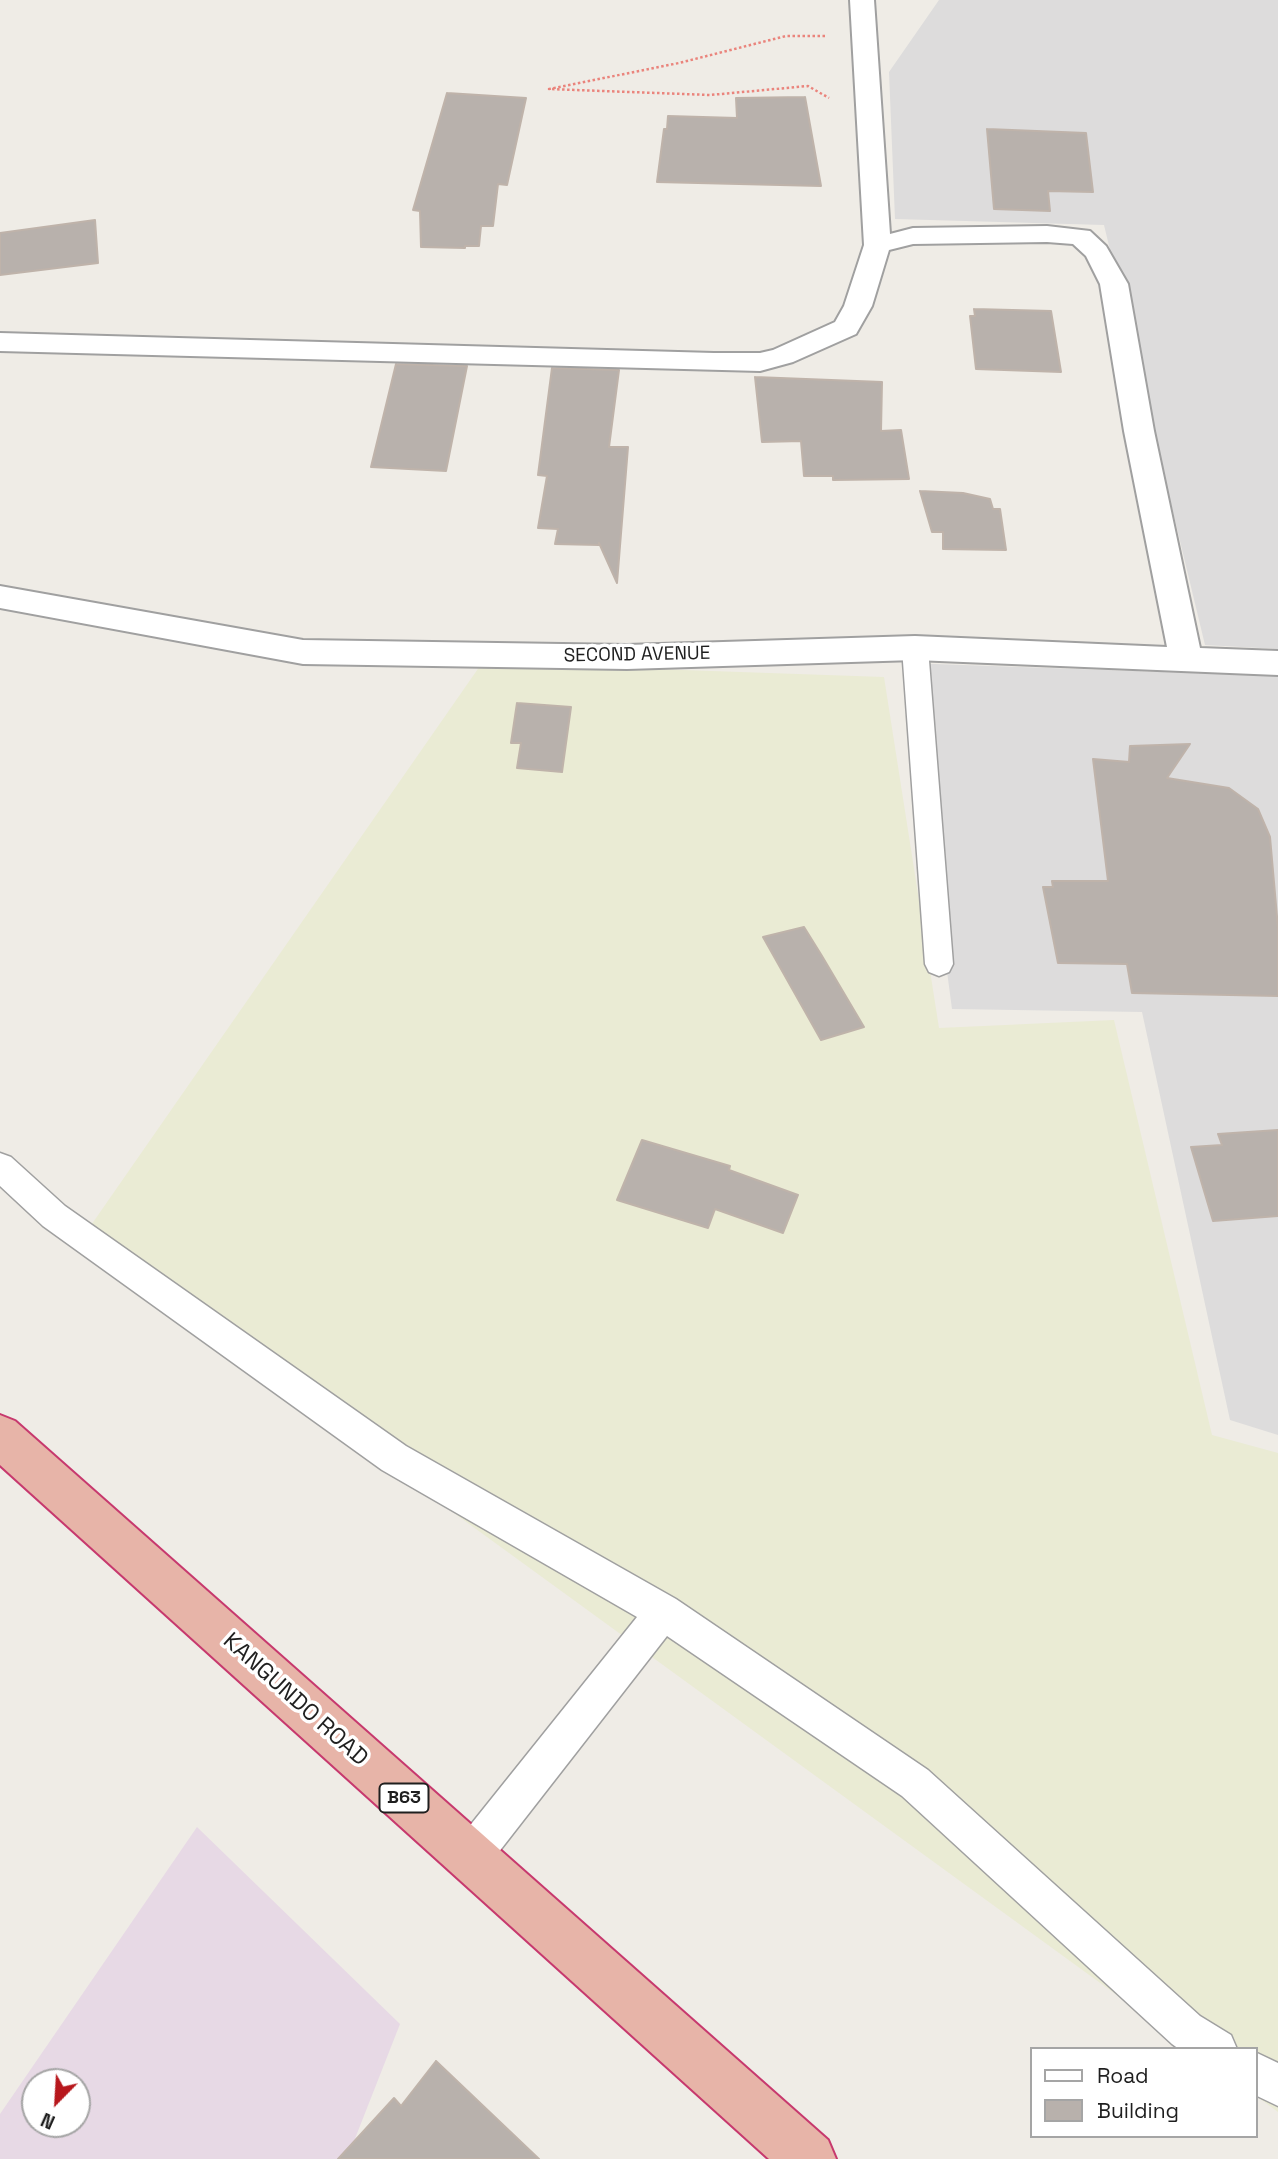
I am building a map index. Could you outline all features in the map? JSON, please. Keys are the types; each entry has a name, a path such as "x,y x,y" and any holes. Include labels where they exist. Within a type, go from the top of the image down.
{"highway":[{"name":"KANGUNDO ROAD","path":"0,1436 809,2159"}],"street":[{"path":"0,342 760,362 783,356 846,328 858,306 877,245 862,0"},
{"path":"877,245 913,236 1047,234 1081,237 1097,252 1114,284 1139,431 1186,659"},
{"name":"SECOND AVENUE","path":"0,597 303,652 627,657 915,648 1278,663"}],"lane":[{"path":"915,648 939,964"},
{"path":"0,1166 54,1216 394,1458 663,1612 915,1783 1186,2030 1214,2047"},
{"path":"470,1857 663,1612"},
{"path":"1257,2074 1278,2086"}],"path":[{"path":"864,35 786,36 679,63 549,89 710,95 808,86 844,107 869,109"}],"shaded area":[{"path":"939,0 1278,0 1278,649 1205,645 1104,225 895,219 889,72"},
{"path":"906,663 1278,676 1278,1435 1230,1420 1142,1012 952,1009"},
{"path":"197,1827 400,2024 347,2159 0,2159 0,2114 21,2083 21,2138 91,2138 91,2068 32,2068"}],"green space":[{"path":"482,663 884,677 939,1028 1114,1020 1212,1435 1278,1453 1278,2112 1257,2096 1257,2047 1188,2047 80,1241"}],"building":[{"path":"447,93 526,98 507,185 498,184 493,226 481,226 479,246 421,247 420,211 413,210"},
{"path":"805,97 821,186 657,182 668,116 737,118 736,98"},
{"path":"987,129 1086,133 1093,192 1048,191 1050,211 994,209"},
{"path":"95,220 98,263 0,275 0,233"},
{"path":"974,309 1051,311 1061,372 976,369 970,316 975,316"},
{"path":"396,364 467,366 446,471 371,467"},
{"path":"552,368 619,370 609,447 628,447 617,583 599,543 555,544 558,529 538,528 547,476 538,475"},
{"path":"755,377 882,382 881,431 901,430 909,479 833,480 833,476 804,476 801,441 762,442"},
{"path":"920,491 963,493 990,499 993,509 1000,509 1006,550 943,549 943,532 932,532"},
{"path":"517,703 571,707 562,772 517,768 521,743 511,743"},
{"path":"1190,744 1167,778 1229,788 1258,809 1270,837 1278,928 1278,996 1132,993 1127,964 1058,963 1043,887 1053,887 1052,881 1108,881 1093,759 1129,762 1130,746"},
{"path":"804,927 864,1027 821,1040 763,937"},
{"path":"1278,1130 1278,1216 1213,1221 1191,1147 1222,1145 1218,1134"},
{"path":"642,1140 730,1166 729,1170 798,1195 783,1233 715,1209 708,1228 617,1200"},
{"path":"436,2061 539,2159 338,2159 394,2098 401,2106"}]}
